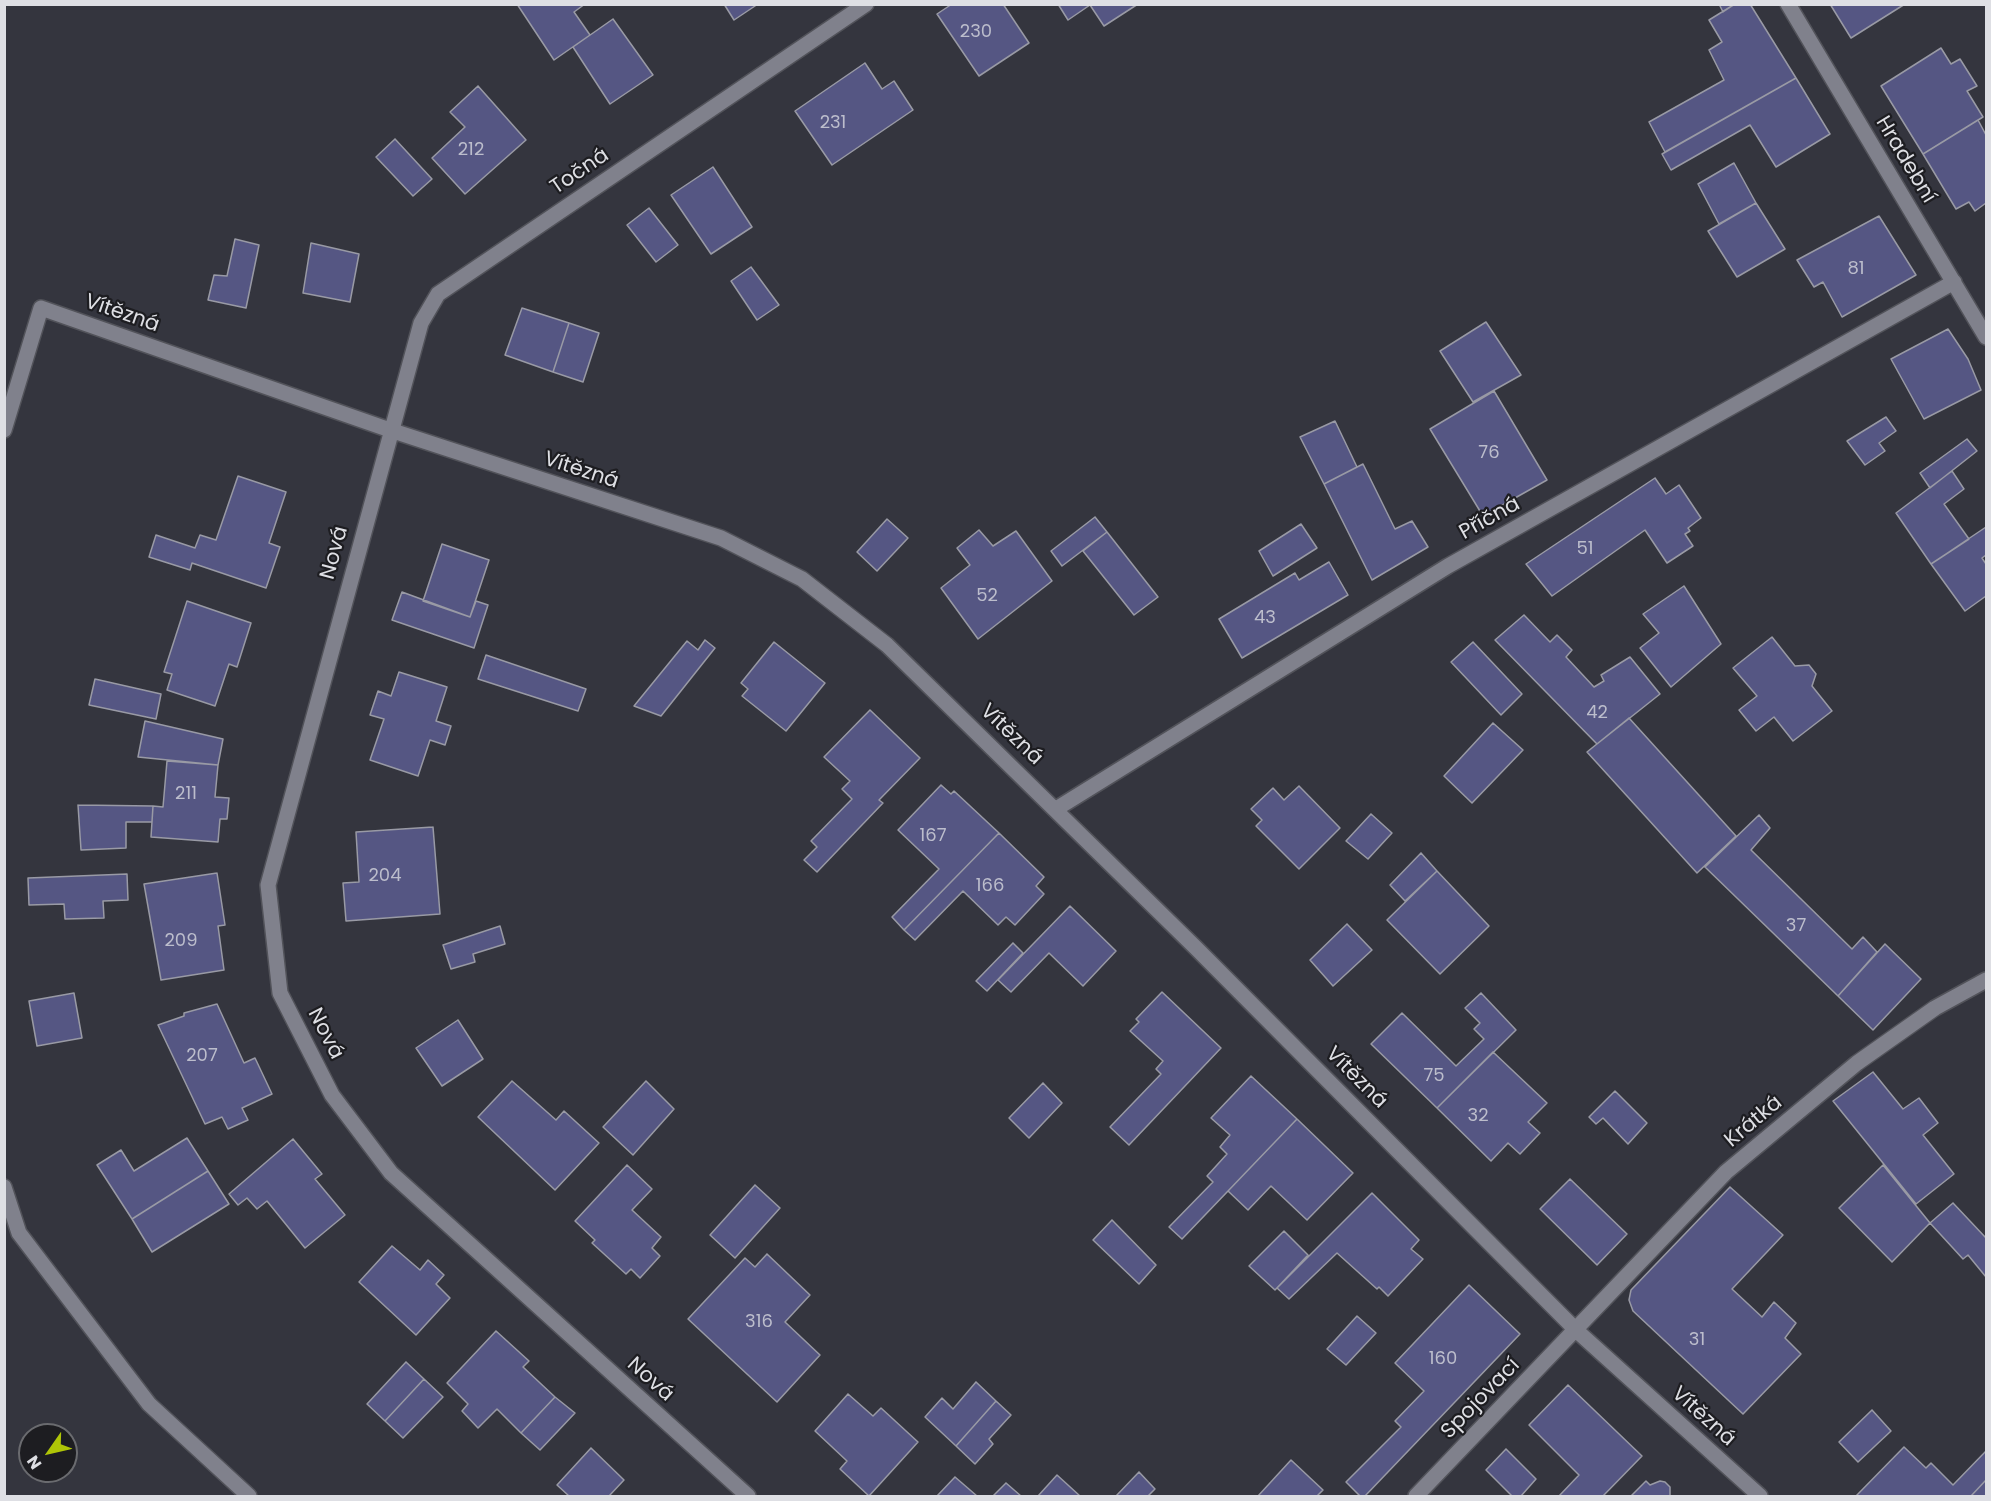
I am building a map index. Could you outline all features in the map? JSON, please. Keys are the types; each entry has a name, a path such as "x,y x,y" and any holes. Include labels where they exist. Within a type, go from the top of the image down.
{"street":[{"name":"Točná","path":"390,430 421,323 438,294 866,4"},
{"name":"Hradební","path":"1788,4 1986,337"},
{"name":"Příčná","path":"1056,809 1448,566 1954,282"},
{"name":"Vítězná","path":"4,430 41,308 390,430 721,538 802,579 887,645 1056,809 1577,1331 1760,1497"},
{"name":"Nová","path":"390,430 268,885 280,993 332,1095 391,1173 748,1497"},
{"name":"Krátká","path":"1577,1331 1726,1172 1857,1063 1935,1008 1986,980"},
{"path":"4,1187 20,1233 149,1404 249,1497"},
{"name":"Spojovací","path":"1416,1497 1577,1331"}],"building":[{"path":"517,4 585,4 574,12 590,35 554,60"},
{"path":"724,4 758,4 734,20"},
{"path":"952,4 1003,4 1029,43 979,76 937,14"},
{"path":"1058,4 1138,4 1104,26 1090,5 1068,20"},
{"path":"1719,4 1735,4 1723,12"},
{"path":"1735,4 1750,4 1796,78 1665,152 1649,122 1724,80 1709,50 1722,42 1709,20"},
{"path":"1830,4 1905,4 1851,38"},
{"path":"613,19 653,75 610,104 573,47"},
{"path":"1941,48 1951,64 1960,59 1977,86 1967,91 1983,117 1923,154 1881,86"},
{"path":"865,63 882,89 894,81 913,110 832,165 795,111"},
{"path":"1796,78 1830,134 1776,167 1750,125 1671,170 1662,154"},
{"path":"478,86 526,140 465,194 432,158 465,127 450,112"},
{"path":"1978,120 1986,135 1986,203 1975,211 1969,202 1956,209 1923,154"},
{"path":"395,139 432,179 413,196 376,157"},
{"path":"1734,163 1756,203 1719,224 1698,184"},
{"path":"713,167 752,227 711,254 671,195"},
{"path":"1756,203 1785,249 1737,277 1708,231"},
{"path":"649,208 678,245 656,262 627,225"},
{"path":"1879,216 1916,275 1842,317 1823,282 1814,287 1797,260"},
{"path":"235,239 259,245 246,308 208,300 214,275 227,276"},
{"path":"311,243 359,254 350,302 303,293"},
{"path":"751,267 779,305 757,320 731,281"},
{"path":"522,308 569,323 553,372 505,355"},
{"path":"1486,322 1521,375 1473,402 1440,351"},
{"path":"569,323 599,333 583,382 553,372"},
{"path":"1948,329 1968,359 1981,390 1924,419 1891,359"},
{"path":"1494,391 1547,480 1483,516 1430,429"},
{"path":"1886,417 1896,431 1879,443 1885,451 1865,465 1847,441"},
{"path":"1335,421 1357,467 1324,484 1300,437"},
{"path":"1967,439 1977,451 1930,488 1920,473"},
{"path":"1363,464 1395,529 1412,521 1428,547 1372,580 1324,484"},
{"path":"1952,471 1964,489 1944,504 1969,539 1931,564 1896,513"},
{"path":"238,476 286,492 269,543 280,547 266,588 192,563 190,570 149,557 156,535 195,548 200,535 216,540"},
{"path":"1655,478 1666,494 1679,485 1701,518 1688,528 1690,531 1685,534 1693,546 1667,563 1645,530 1552,596 1526,564"},
{"path":"1095,517 1107,532 1062,566 1051,551"},
{"path":"887,519 908,538 877,571 857,552"},
{"path":"1301,524 1317,548 1273,576 1259,551"},
{"path":"1986,527 1986,555 1982,558 1986,564 1986,596 1965,611 1931,564"},
{"path":"979,530 993,546 1016,531 1052,581 978,639 941,588 970,565 957,548"},
{"path":"1107,532 1158,597 1134,615 1083,551"},
{"path":"442,544 489,560 470,617 423,601"},
{"path":"1329,562 1348,595 1242,658 1219,619 1295,573 1299,580"},
{"path":"1684,586 1721,644 1671,687 1640,648 1659,633 1643,614"},
{"path":"402,592 470,617 476,601 488,605 474,648 392,620"},
{"path":"187,601 251,623 237,667 229,664 215,706 167,690 172,674 164,672"},
{"path":"1524,615 1550,642 1557,635 1572,650 1566,657 1594,687 1604,681 1601,675 1630,657 1660,694 1597,744 1495,640"},
{"path":"1772,637 1795,666 1809,665 1816,674 1812,686 1832,711 1793,741 1774,717 1756,731 1739,710 1757,696 1733,668"},
{"path":"705,640 715,648 661,716 634,706 687,641 698,650"},
{"path":"774,642 825,683 786,731 742,696 748,689 741,683"},
{"path":"1473,642 1522,694 1501,715 1451,662"},
{"path":"486,655 586,689 578,711 478,679"},
{"path":"399,672 447,687 436,721 451,726 445,745 430,740 418,776 370,760 384,719 370,715 378,691 391,696"},
{"path":"95,679 161,694 156,719 89,705"},
{"path":"870,710 920,758 879,800 883,803 817,872 804,860 817,847 811,841 852,799 842,789 850,781 824,757"},
{"path":"1629,718 1736,836 1697,873 1587,752"},
{"path":"145,721 223,739 218,765 138,757"},
{"path":"1493,723 1523,750 1472,803 1444,776"},
{"path":"167,761 218,765 215,797 229,798 227,819 220,819 218,842 151,837 153,806 163,807"},
{"path":"941,785 951,794 954,791 999,833 904,930 892,917 939,869 898,830"},
{"path":"1299,786 1340,828 1299,869 1256,826 1262,820 1251,809 1273,788 1284,800"},
{"path":"78,805 153,806 152,822 126,822 126,848 81,850"},
{"path":"1371,814 1392,833 1368,859 1346,841"},
{"path":"1759,815 1770,828 1751,850 1852,949 1863,937 1877,952 1838,996 1705,867"},
{"path":"433,827 440,914 346,921 343,883 359,882 356,832"},
{"path":"999,833 1044,877 1036,886 1044,894 1015,925 1006,917 998,925 963,891 915,940 904,930"},
{"path":"1421,853 1437,871 1405,901 1390,885"},
{"path":"1437,871 1489,926 1440,974 1387,920"},
{"path":"217,873 225,925 218,926 224,970 161,980 144,884"},
{"path":"127,874 128,900 103,901 104,918 65,919 64,904 29,905 28,878"},
{"path":"1070,906 1116,951 1083,986 1049,953 1011,992 998,980"},
{"path":"1347,924 1372,950 1333,986 1310,960"},
{"path":"500,926 505,944 473,954 475,962 451,969 443,945"},
{"path":"1013,943 1023,953 987,991 976,981"},
{"path":"1885,944 1921,979 1873,1030 1838,996"},
{"path":"1162,992 1221,1048 1129,1145 1110,1127 1161,1074 1156,1069 1163,1061 1130,1031 1139,1022 1136,1019"},
{"path":"74,993 82,1038 37,1046 29,1001"},
{"path":"1481,993 1516,1030 1437,1108 1371,1044 1402,1013 1456,1066 1484,1039 1474,1029 1480,1023 1465,1008"},
{"path":"217,1004 244,1063 255,1058 272,1094 242,1108 248,1120 228,1129 222,1117 205,1124 158,1025 184,1016 184,1013"},
{"path":"458,1020 483,1059 442,1086 416,1048"},
{"path":"1493,1052 1547,1103 1528,1122 1540,1133 1520,1154 1508,1143 1491,1161 1437,1108"},
{"path":"1873,1072 1903,1109 1919,1098 1938,1123 1923,1135 1954,1174 1916,1204 1833,1101"},
{"path":"1251,1076 1297,1119 1182,1239 1169,1227 1213,1182 1207,1176 1227,1154 1220,1147 1230,1135 1211,1118"},
{"path":"512,1081 556,1120 564,1111 599,1143 555,1190 478,1117"},
{"path":"646,1081 674,1109 633,1155 603,1127"},
{"path":"1043,1083 1062,1103 1029,1138 1009,1118"},
{"path":"1615,1091 1647,1123 1628,1144 1603,1118 1596,1124 1589,1117"},
{"path":"1297,1119 1353,1173 1307,1220 1271,1186 1248,1210 1228,1191"},
{"path":"187,1138 208,1171 132,1219 97,1165 121,1150 134,1171"},
{"path":"293,1139 322,1174 315,1179 345,1215 305,1248 267,1201 257,1209 247,1198 238,1205 229,1194"},
{"path":"627,1165 652,1189 632,1210 661,1237 652,1248 660,1256 640,1278 631,1269 626,1274 592,1243 595,1240 575,1221"},
{"path":"1883,1165 1930,1223 1892,1262 1839,1208"},
{"path":"208,1171 229,1204 152,1252 132,1219"},
{"path":"1570,1179 1627,1234 1597,1265 1540,1209"},
{"path":"755,1185 780,1208 735,1258 710,1235"},
{"path":"1730,1187 1783,1235 1732,1289 1762,1317 1774,1302 1796,1323 1785,1338 1801,1354 1743,1414 1633,1311 1629,1300 1631,1290"},
{"path":"1372,1193 1419,1240 1411,1249 1423,1259 1388,1296 1337,1253 1289,1299 1277,1288"},
{"path":"1953,1203 1986,1238 1986,1277 1968,1255 1963,1259 1930,1223"},
{"path":"1112,1220 1156,1265 1139,1284 1093,1240"},
{"path":"1284,1231 1308,1255 1275,1290 1249,1266"},
{"path":"392,1246 420,1270 428,1260 444,1275 436,1284 450,1298 416,1335 359,1282"},
{"path":"767,1254 810,1295 785,1322 820,1355 777,1402 688,1319 745,1258 755,1267"},
{"path":"1469,1285 1520,1334 1365,1496 1360,1496 1346,1482 1401,1427 1395,1421 1424,1391 1395,1363"},
{"path":"1357,1316 1376,1333 1346,1365 1327,1349"},
{"path":"496,1331 529,1361 523,1367 555,1397 521,1433 497,1409 478,1428 462,1411 468,1404 447,1383"},
{"path":"406,1362 424,1379 385,1421 367,1404"},
{"path":"424,1379 443,1397 403,1438 385,1421"},
{"path":"976,1382 996,1401 956,1446 925,1417 942,1398 953,1409"},
{"path":"1568,1385 1642,1456 1603,1496 1559,1496 1579,1475 1529,1425"},
{"path":"848,1394 873,1416 881,1408 918,1442 869,1496 840,1469 847,1461 815,1431"},
{"path":"555,1397 575,1413 540,1450 521,1433"},
{"path":"996,1401 1011,1415 989,1439 993,1444 975,1464 956,1446"},
{"path":"1872,1410 1891,1431 1858,1462 1839,1442"},
{"path":"1904,1447 1926,1468 1931,1463 1953,1485 1986,1451 1986,1480 1971,1496 1856,1496"},
{"path":"591,1448 624,1480 609,1496 569,1496 557,1485"},
{"path":"1506,1449 1536,1479 1521,1496 1512,1496 1486,1470"},
{"path":"1291,1460 1323,1490 1317,1496 1258,1496"},
{"path":"1139,1472 1155,1489 1148,1496 1116,1496"},
{"path":"1057,1475 1080,1496 1038,1496"},
{"path":"955,1477 977,1496 937,1496"},
{"path":"1986,1480 1986,1496 1971,1496"},
{"path":"1646,1481 1650,1485 1660,1481 1665,1482 1670,1487 1670,1496 1631,1496"},
{"path":"1006,1483 1021,1496 993,1496"}]}
